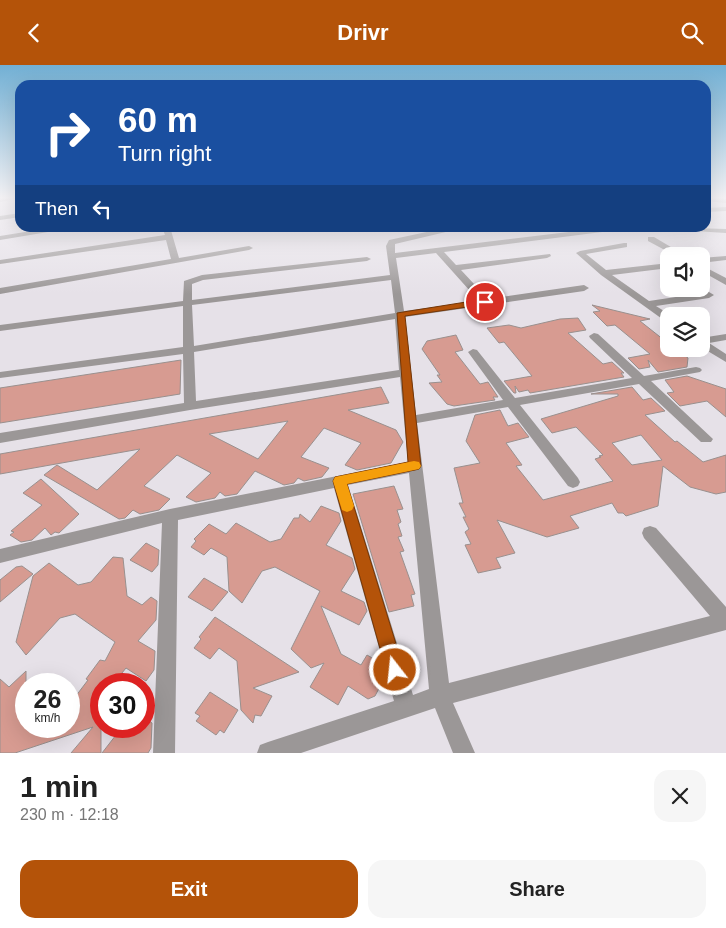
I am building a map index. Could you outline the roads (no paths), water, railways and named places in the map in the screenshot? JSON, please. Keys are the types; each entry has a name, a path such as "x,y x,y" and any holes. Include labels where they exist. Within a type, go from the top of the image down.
{"street":[{"path":"712,230 726,231"},
{"path":"0,238 41,232"},
{"path":"168,232 176,261"},
{"path":"439,232 392,242 390,246 393,256 400,315 440,696 464,753"},
{"path":"393,256 586,232"},
{"path":"0,262 169,237"},
{"path":"651,239 666,247"},
{"path":"624,245 580,253 604,273 660,313"},
{"path":"0,291 249,249"},
{"path":"438,250 485,302"},
{"path":"455,268 546,256"},
{"path":"710,260 726,257"},
{"path":"190,406 187,283 202,278 367,259"},
{"path":"604,273 660,266"},
{"path":"710,272 726,282"},
{"path":"0,328 395,277"},
{"path":"0,375 188,349 584,288"},
{"path":"647,304 695,297"},
{"path":"594,336 706,439"},
{"path":"710,340 726,337"},
{"path":"710,347 726,359"},
{"path":"473,352 510,403 573,483"},
{"path":"410,420 696,370"},
{"path":"0,439 190,406 405,373"},
{"path":"0,556 170,515 415,466"},
{"path":"340,481 406,707"},
{"path":"164,753 170,515"},
{"path":"268,753 440,696 726,621 650,533"}]}
